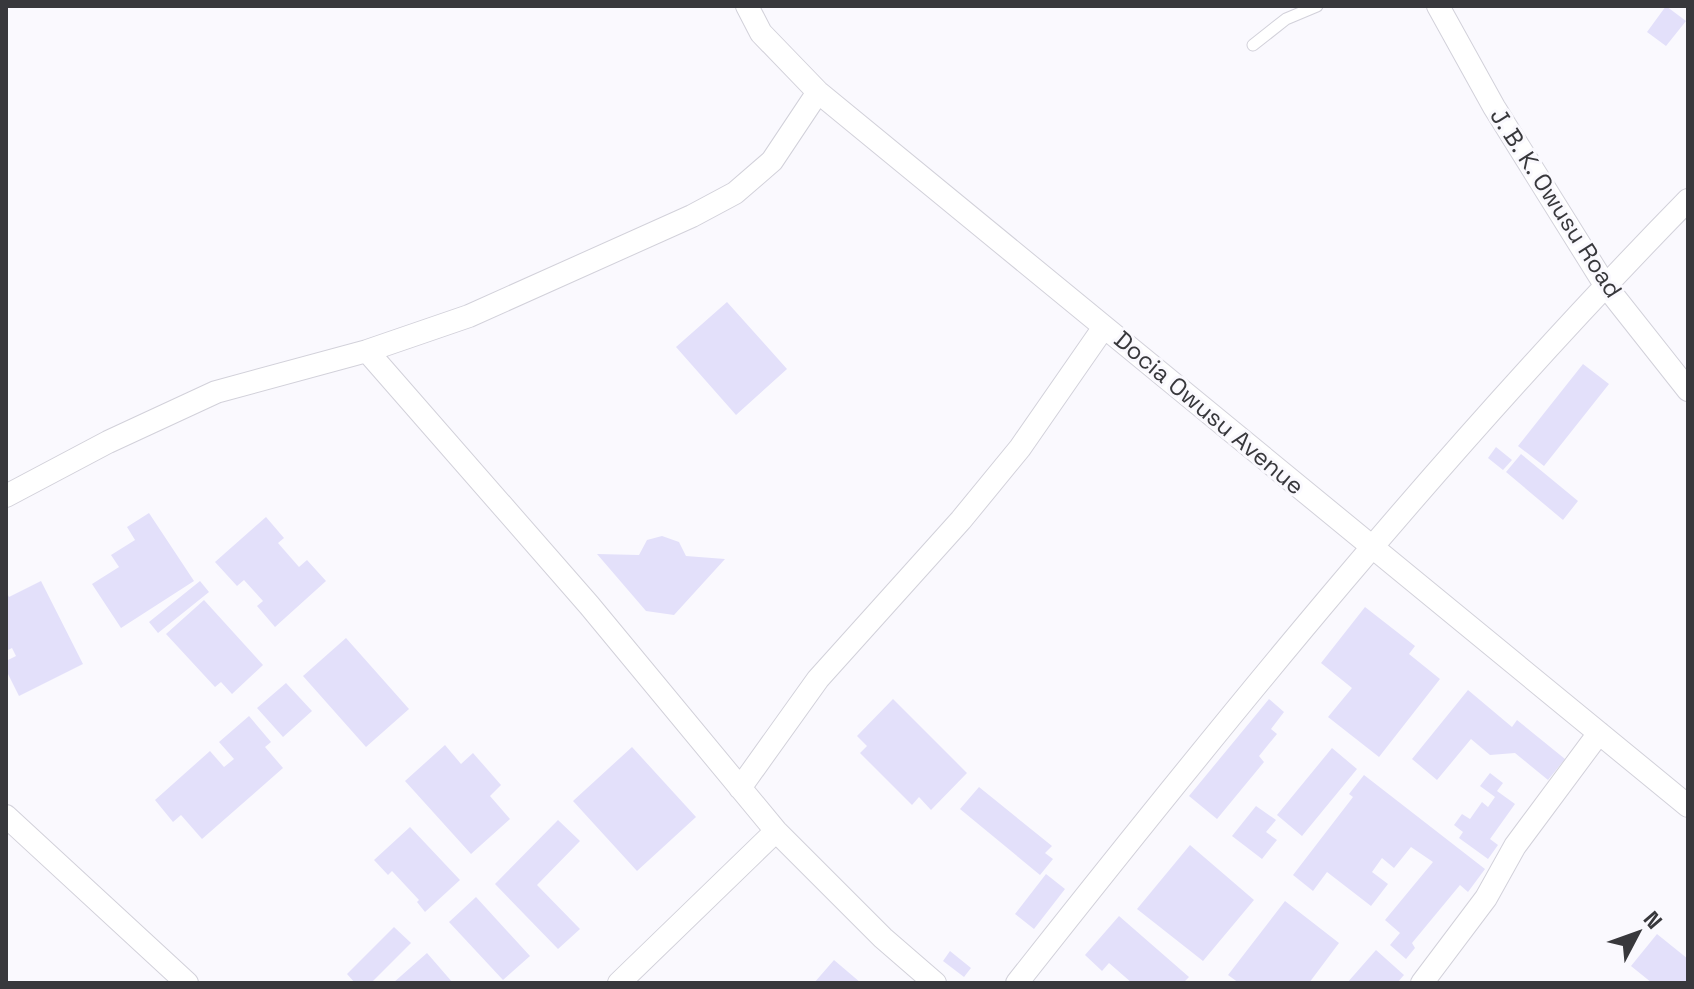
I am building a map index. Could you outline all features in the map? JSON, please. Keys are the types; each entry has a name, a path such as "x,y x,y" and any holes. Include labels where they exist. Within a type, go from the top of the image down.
{"street":[{"name":"Docia Owusu Avenue","path":"747,6 761,33 818,92 1688,806"},
{"name":"J. B. K. Owusu Road","path":"1438,6 1494,107 1605,285 1688,390"},
{"path":"6,496 108,442 216,392 367,351 469,316 654,235 735,193 772,161 818,92"},
{"path":"1017,983 1184,771 1371,547 1605,285 1688,200"},
{"path":"740,788 826,669 961,520 1020,448 1104,327"},
{"path":"367,351 589,605 776,831 883,938 935,983"},
{"path":"1422,983 1486,898 1515,846 1599,733"},
{"path":"6,816 187,983"},
{"path":"619,983 776,831"}],"lane":[{"path":"1253,45 1286,19 1317,6"}],"building":[{"path":"1666,6 1686,21 1666,46 1647,32"},
{"path":"727,302 787,369 736,415 676,347"},
{"path":"1583,364 1609,384 1544,466 1518,446"},
{"path":"1496,447 1512,460 1503,470 1488,458"},
{"path":"1521,454 1578,501 1563,520 1506,472"},
{"path":"149,513 194,581 121,628 92,584 119,567 111,555 135,540 127,527"},
{"path":"266,517 284,538 278,543 299,567 307,560 326,581 275,627 257,606 263,601 244,580 237,586 215,562"},
{"path":"662,536 679,542 686,556 725,559 674,615 646,611 597,554 639,555 647,540"},
{"path":"41,581 83,664 19,696 6,670 6,661 16,656 12,648 6,651 6,591 9,597"},
{"path":"200,581 209,592 158,633 149,622"},
{"path":"204,600 263,665 232,694 221,682 215,687 166,634"},
{"path":"1365,607 1415,646 1409,654 1440,679 1379,757 1328,717 1352,688 1321,663"},
{"path":"346,638 409,709 366,747 303,676"},
{"path":"286,683 312,711 283,737 257,708"},
{"path":"1468,690 1512,727 1517,720 1565,759 1548,780 1515,753 1490,755 1471,739 1437,780 1412,759"},
{"path":"893,699 967,773 931,810 919,797 912,805 860,753 867,746 857,736"},
{"path":"1269,699 1284,712 1271,729 1277,734 1259,756 1264,762 1217,819 1189,796"},
{"path":"249,716 271,742 265,747 283,768 202,839 181,815 173,822 155,800 210,751 224,767 234,759 219,742"},
{"path":"445,745 461,764 473,753 501,785 490,796 510,819 471,854 405,781"},
{"path":"632,747 696,817 637,871 573,801"},
{"path":"1332,748 1357,769 1302,836 1277,815"},
{"path":"1490,773 1503,783 1497,791 1515,804 1490,839 1498,845 1488,859 1459,838 1463,832 1454,825 1462,814 1470,819 1482,802 1488,807 1495,797 1480,786"},
{"path":"1364,775 1485,869 1468,892 1460,885 1412,943 1415,948 1406,959 1390,945 1400,933 1385,920 1433,862 1411,847 1394,868 1382,858 1372,872 1388,884 1371,906 1327,872 1313,891 1293,875 1353,797 1349,794"},
{"path":"979,787 1052,846 1045,853 1053,859 1040,875 960,809"},
{"path":"1256,806 1276,820 1266,832 1277,840 1262,859 1232,836"},
{"path":"558,820 580,841 537,885 580,929 558,949 495,884"},
{"path":"410,827 460,880 425,912 417,902 419,900 392,871 388,875 374,860"},
{"path":"1190,845 1254,900 1203,961 1137,909"},
{"path":"1046,874 1065,889 1034,929 1015,914"},
{"path":"476,897 530,956 503,980 449,922"},
{"path":"1285,901 1339,943 1309,983 1239,983 1228,975"},
{"path":"1119,916 1189,977 1183,983 1132,983 1109,963 1102,971 1085,955"},
{"path":"394,927 411,943 371,983 355,983 347,974"},
{"path":"1657,934 1688,959 1687,983 1652,983 1631,966"},
{"path":"1376,950 1404,975 1397,983 1347,983"},
{"path":"950,951 971,968 964,977 943,961"},
{"path":"427,953 453,983 393,983"},
{"path":"834,960 861,983 814,983"}]}
